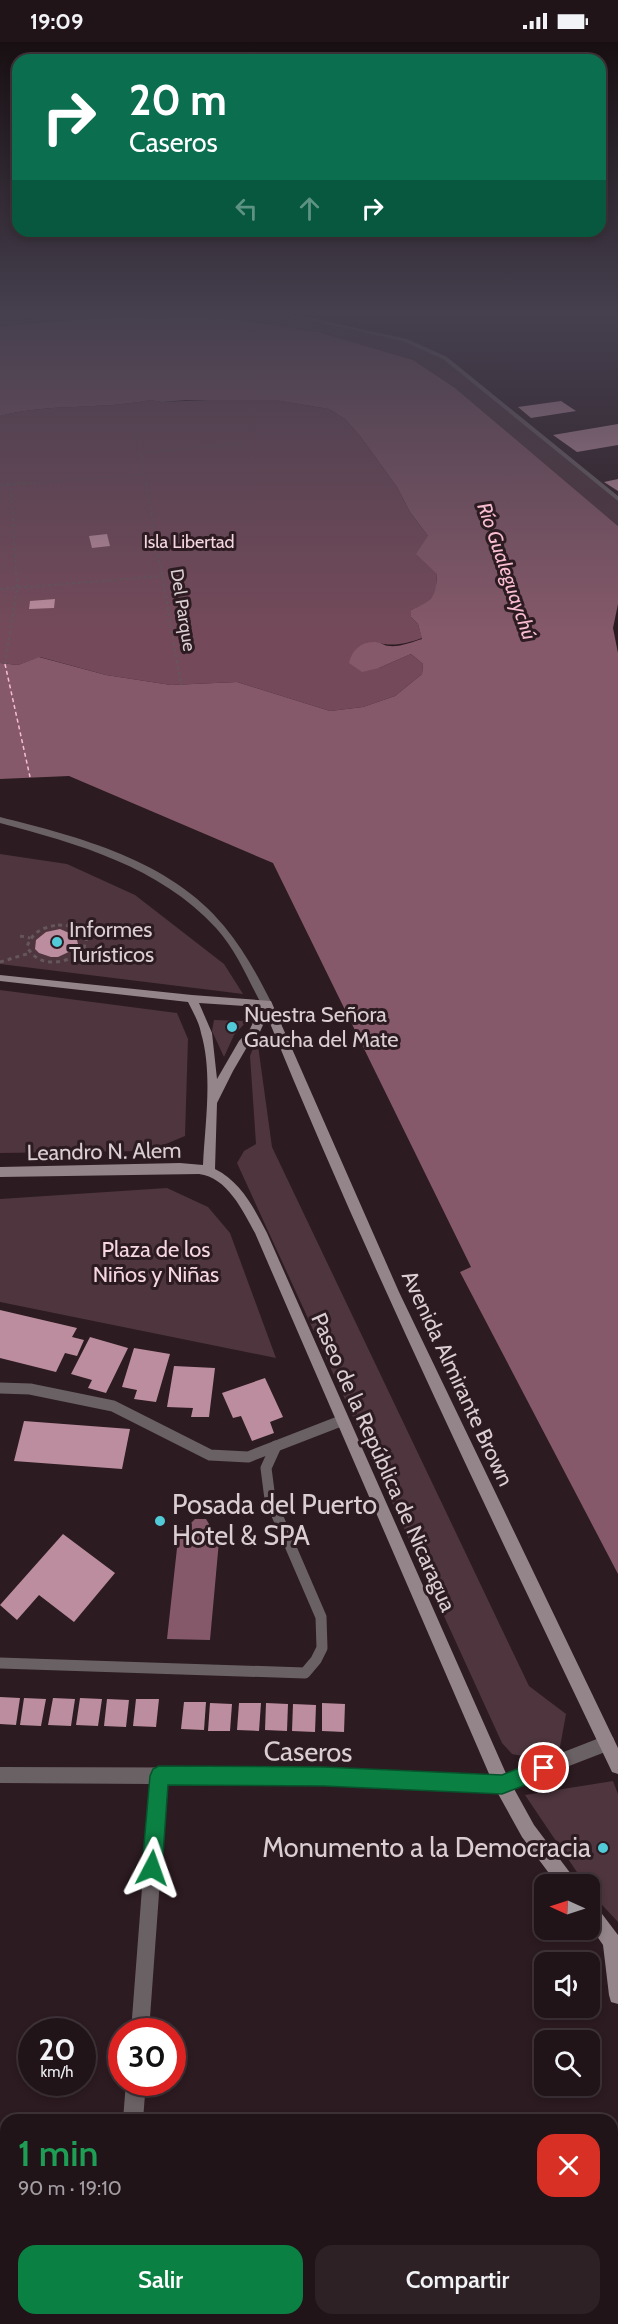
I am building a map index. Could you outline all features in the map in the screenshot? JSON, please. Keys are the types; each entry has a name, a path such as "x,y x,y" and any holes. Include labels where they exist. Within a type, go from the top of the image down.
{"main road":[{"path":"0,978 192,999 267,1004 255,1031 243,1044 211,1105"},
{"path":"192,999 206,1032 209,1048 211,1105 209,1171"},
{"name":"Avenida Almirante Brown","path":"267,1004 304,1095 379,1263 618,1766"},
{"name":"Leandro N. Alem","path":"0,1172 180,1168 209,1171"},
{"name":"Paseo de la República de Nicaragua","path":"209,1171 226,1182 244,1203 261,1233 502,1784"},
{"path":"502,1784 528,1831 560,1874"},
{"path":"600,1926 615,1946 618,1995"}],"street":[{"path":"518,417 618,499"},
{"path":"0,820 106,852 158,875 188,894 216,920 240,952 267,1004"},
{"name":"Caseros","path":"0,1775 324,1776 502,1784 607,1743"},
{"path":"141,2018 159,1776"},
{"path":"133,2114 135,2096"}],"lane":[{"path":"0,1388 30,1389 113,1407 210,1455 248,1457 343,1420"},
{"path":"0,1663 305,1673 319,1660 323,1637 321,1617 270,1499 266,1468 276,1446"}],"path":[{"name":"Del Parque","path":"137,434 182,685"},
{"path":"141,453 244,443"},
{"path":"0,485 145,474"},
{"path":"5,664 17,588 11,484"},
{"path":"0,589 164,576"},
{"path":"68,925 72,919"},
{"path":"68,925 83,932 87,938 85,949 77,956 59,963 41,961 30,953 27,947 30,938 48,926 68,925"},
{"path":"20,936 30,938"},
{"path":"85,949 97,951"},
{"path":"0,962 30,953"}],"green space":[{"name":"Isla Libertad","path":"0,417 343,417 360,436 397,487 410,512 428,536 437,573 436,593 426,604 411,610 411,617 418,624 422,638 399,644 375,642 379,668 411,654 423,664 422,674 395,696 363,707 330,711 237,682 171,685 106,675 40,657 18,665 0,663"},
{"path":"490,417 518,417 618,499 618,526"},
{"path":"0,854 67,864 135,895 224,964 243,994 0,964"},
{"path":"0,990 177,1013 188,1039 185,1136 149,1151 0,1153"},
{"path":"214,1020 247,1021 234,1035 224,1057 212,1031"},
{"path":"257,1038 272,1147 529,1686 566,1714 560,1747 538,1759 512,1754 502,1743 237,1163 244,1151 256,1144 250,1056"},
{"name":"Plaza de los Niños y Niñas","path":"167,1188 208,1207 230,1233 276,1358 0,1302 0,1199"},
{"path":"613,1781 618,1794 618,1922 600,1903 600,1874 578,1874 525,1795"}],"water":[{"name":"Río Gualeguaychú","path":"343,417 490,417 618,526 618,604 613,628 618,653 618,1574 460,1272 471,1267 273,863 69,776 0,779 0,663 18,665 39,657 106,675 171,685 237,682 330,711 363,707 395,696 422,674 423,664 411,654 379,668 362,672 349,663 355,650 366,643 378,642 393,646 422,639 418,624 411,617 411,610 429,601 432,597 436,588 437,574 416,554 428,536 410,512 397,487"},
{"path":"195,1519 206,1519 209,1530 220,1530 210,1640 167,1639 179,1530 189,1530 190,1524"}],"building":[{"path":"618,424 618,445 577,452 553,435"},
{"path":"618,479 618,491 604,482"},
{"path":"107,534 110,546 92,548 89,536"},
{"path":"55,599 54,608 29,609 30,601"},
{"name":"Informes Turísticos","path":"60,929 76,936 78,944 75,949 58,957 51,957 35,949 36,940 46,932"},
{"path":"0,1310 77,1328 72,1337 84,1340 77,1356 65,1353 56,1372 0,1358"},
{"path":"90,1337 128,1348 106,1393 88,1388 92,1380 71,1374"},
{"path":"134,1348 170,1354 156,1402 134,1399 137,1390 122,1387"},
{"path":"174,1366 215,1368 209,1417 191,1417 193,1408 167,1407"},
{"path":"265,1378 283,1417 270,1422 274,1433 252,1441 241,1416 233,1418 222,1393"},
{"path":"24,1421 130,1429 122,1469 14,1461"},
{"path":"63,1534 115,1573 74,1622 39,1595 17,1620 0,1605"},
{"path":"0,1697 20,1698 16,1725 0,1724"},
{"path":"24,1698 46,1699 41,1726 20,1725"},
{"path":"53,1698 75,1699 71,1726 48,1725"},
{"path":"80,1698 102,1699 98,1726 76,1725"},
{"path":"107,1699 129,1700 126,1727 104,1726"},
{"path":"136,1699 159,1699 156,1727 133,1726"},
{"path":"184,1702 206,1702 204,1730 181,1729"},
{"path":"210,1703 232,1704 230,1731 208,1731"},
{"path":"239,1703 261,1703 259,1731 237,1730"},
{"path":"266,1703 288,1704 287,1731 265,1730"},
{"path":"322,1703 345,1704 344,1732 322,1731"},
{"path":"293,1704 316,1705 315,1732 292,1731"}],"ferry route":[{"path":"5,664 30,777"}],"place":[{"name":"Informes Turísticos","path":"57,942"},
{"name":"Nuestra Señora Gaucha del Mate","path":"232,1027"},
{"name":"Posada del Puerto Hotel & SPA","path":"160,1521"},
{"name":"Monumento a la Democracia","path":"603,1848"}],"route":[{"path":"152,1868 159,1776 324,1776 502,1784 544,1768"}]}
